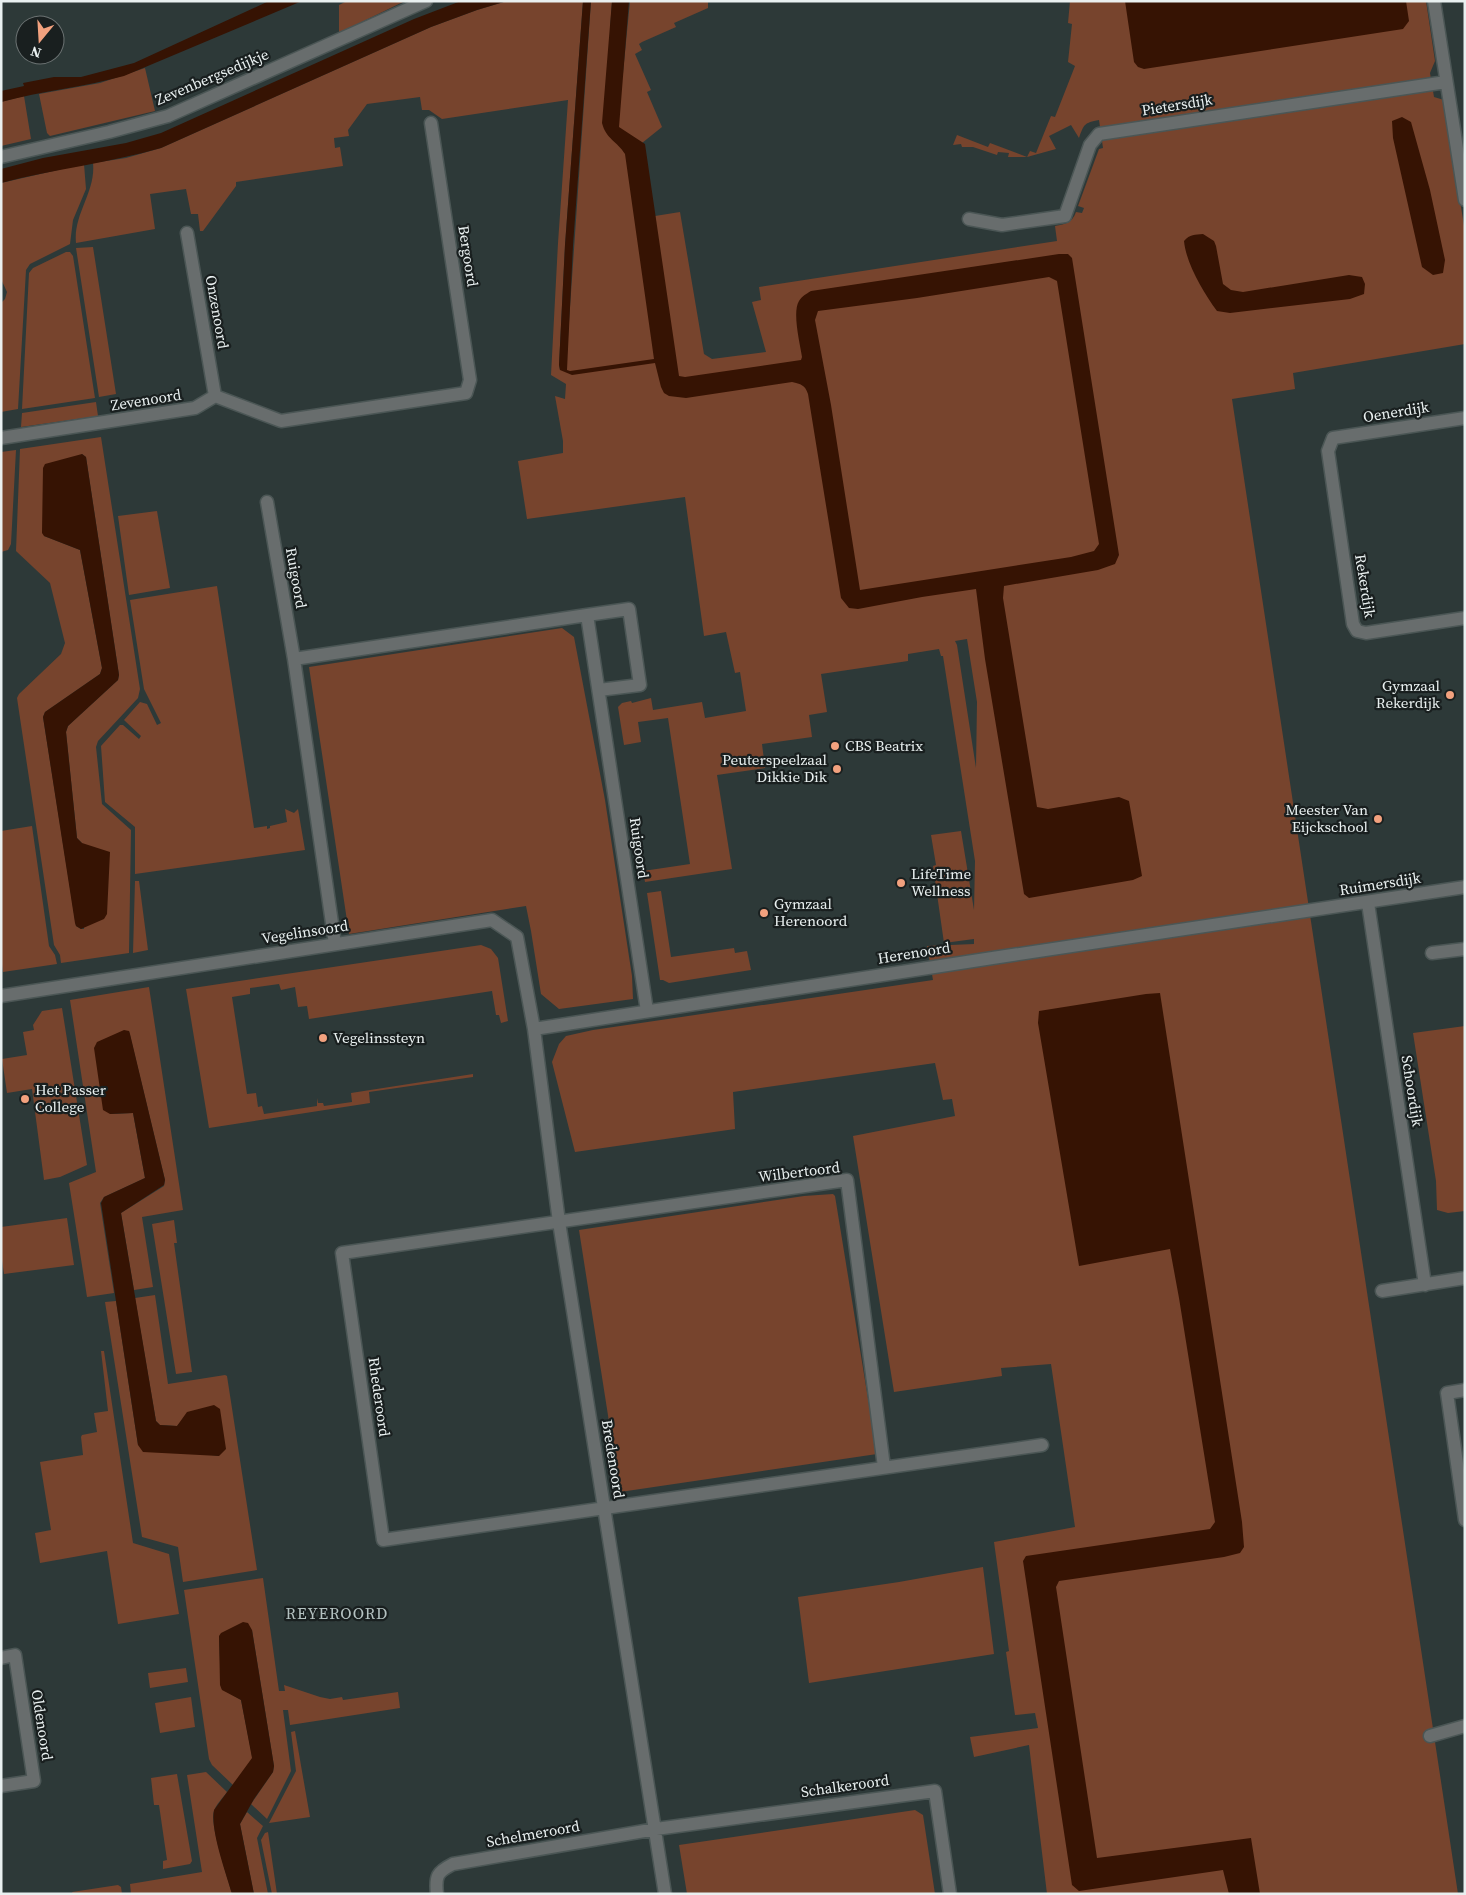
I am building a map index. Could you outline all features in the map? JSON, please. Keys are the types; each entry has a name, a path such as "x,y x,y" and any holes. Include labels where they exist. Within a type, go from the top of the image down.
{"street":[{"name":"Zevenbergsedijkje","path":"1,158 168,116 426,1"},
{"path":"1434,1 1465,200"},
{"name":"Pietersdijk","path":"969,219 1002,225 1065,216 1090,145 1099,134 1446,82"},
{"name":"Bergoord","path":"215,396 281,421 466,393 470,380 431,123"},
{"name":"Onzenoord","path":"187,232 215,396"},
{"name":"Zevenoord","path":"1,438 195,408 215,396"},
{"name":"Oenerdijk","path":"1333,438 1465,418"},
{"name":"Rekerdijk","path":"1333,438 1328,451 1353,624 1357,631 1366,633 1465,618"},
{"name":"Ruigoord","path":"267,502 294,659 335,944"},
{"path":"294,659 630,609 640,685 599,690"},
{"name":"Ruigoord","path":"588,615 648,1011"},
{"name":"Ruimersdijk","path":"1300,912 1465,887"},
{"name":"Schoordijk","path":"1368,903 1425,1285"},
{"name":"Herenoord","path":"534,1028 1300,912"},
{"name":"Vegelinsoord","path":"1,996 492,920 517,937 534,1028"},
{"path":"1432,954 1465,949"},
{"name":"Bredenoord","path":"534,1028 559,1222 665,1894"},
{"name":"Wilbertoord","path":"559,1222 847,1180 884,1467"},
{"name":"Rhederoord","path":"559,1222 342,1253 383,1540 604,1508"},
{"path":"1382,1291 1465,1278"},
{"path":"1465,1390 1447,1392 1465,1520"},
{"path":"604,1508 1042,1445"},
{"name":"Oldenoord","path":"1,1658 15,1655 34,1781 1,1786"},
{"path":"1430,1736 1465,1726"},
{"name":"Schalkeroord","path":"656,1829 934,1791 950,1894"},
{"name":"Schelmeroord","path":"437,1894 435,1881 441,1870 452,1864 656,1829"}],"shaded area":[{"path":"269,1 302,1 124,76 1,102 1,91 24,86 23,83 54,77 81,77 134,63"},
{"path":"347,1 405,1 339,33 339,5"},
{"path":"461,1 507,1 431,27 161,148 1,183 1,169 43,158 126,143 161,133 414,19"},
{"path":"507,1 583,1 565,245 559,365 560,370 567,370 591,1 612,1 610,29 623,73 630,1 708,1 708,8 674,23 676,27 639,44 642,50 635,54 651,90 647,92 662,127 642,143 638,140 657,226 655,216 680,212 704,354 712,359 766,352 752,302 761,300 759,287 1057,241 1055,226 1062,225 1073,219 1076,212 1082,213 1084,208 1078,206 1099,149 1103,148 1099,120 1085,125 1079,138 1071,125 1049,136 1056,149 1027,157 1030,151 1036,153 1051,116 1055,117 1075,66 1068,62 1072,24 1068,23 1070,1 1426,1 1435,61 1430,73 1434,97 1444,100 1465,232 1465,344 1293,373 1295,389 1232,399 1458,1894 1047,1894 1029,1745 974,1757 970,1737 1038,1728 1035,1713 1015,1715 1006,1652 1009,1651 994,1542 1075,1527 1051,1364 1001,1368 1002,1376 894,1392 853,1136 955,1116 952,1099 943,1100 935,1063 733,1092 735,1129 575,1152 552,1062 559,1044 566,1036 593,1030 933,980 927,946 974,944 974,939 944,943 933,866 936,865 931,835 961,831 974,910 975,861 943,656 941,656 939,649 908,654 908,661 821,674 827,712 809,715 812,737 762,744 765,768 717,775 732,869 645,882 643,871 690,864 668,718 638,722 641,742 624,745 618,707 622,703 631,701 632,703 651,698 653,710 702,702 705,718 746,711 740,672 735,673 726,632 704,636 685,497 527,519 518,461 563,453 563,441 555,396 565,399 566,384 551,375 568,100 442,119 429,110 422,110 420,97 367,104 348,130 349,136 334,138 335,148 340,147 343,166 236,182 236,186 203,231 200,231 198,214 191,214 186,189 150,194 155,229 76,243 78,222 91,184 93,163 126,158 161,148 431,27","holes":["967,639 977,702 976,768 955,641"]},
{"path":"583,1 591,1 573,245 567,370 654,359 625,154 606,133 602,123 612,1 629,1 619,127 645,144 679,376 685,377 801,360 796,320 797,306 801,298 811,291 1059,254 1068,254 1072,258 1119,555 1115,564 1098,570 1004,586 1003,598 1037,807 1048,809 1119,797 1129,801 1142,876 1133,880 1029,898 1024,894 985,659 976,589 858,609 849,608 841,598 808,394 806,389 800,384 792,382 686,398 669,396 664,393 655,363 572,375 560,370 565,245","holes":["1049,277 1057,281 1099,544 1094,551 1071,557 860,590 831,405 815,320 818,311 917,298"]},
{"path":"1125,1 1406,1 1409,21 1403,29 1144,69 1138,67 1134,62"},
{"path":"145,68 155,111 50,136 47,133 39,94 100,83"},
{"path":"24,96 31,139 1,146 1,102"},
{"path":"1402,117 1411,122 1430,190 1445,260 1443,273 1433,275 1422,267 1393,138 1392,121"},
{"path":"957,135 988,147 990,143 1027,157 1008,157 1009,153 998,152 997,155 973,147 962,147 961,144 953,145"},
{"path":"84,164 86,189 73,220 70,244 30,264 26,270 18,409 1,412 1,303 5,299 7,292 1,279 1,183"},
{"path":"1203,234 1214,241 1223,284 1231,290 1243,292 1349,275 1362,277 1365,284 1364,294 1350,299 1230,313 1217,311 1196,277 1185,250 1184,241 1188,237"},
{"path":"93,247 116,394 99,397 76,248"},
{"path":"66,252 70,252 73,256 95,398 22,409 29,273 33,268"},
{"path":"96,402 98,416 21,427 22,413"},
{"path":"101,437 140,689 138,698 98,741 96,747 102,804 131,830 129,953 61,963 60,955 54,945 17,698 61,654 65,643 50,583 16,551 20,449","holes":["82,454 86,457 119,675 118,680 68,726 66,732 77,838 82,843 84,929 81,929 76,926 43,717 45,712 100,674 102,668 80,550 44,536"]},
{"path":"16,450 11,544 8,550 1,552 1,452"},
{"path":"82,454 86,457 119,675 118,680 68,726 66,732 77,838 82,843 110,852 107,914 104,919 81,929 75,923 43,717 45,712 100,674 102,668 80,550 44,536 42,533 43,468 45,464"},
{"path":"157,511 170,588 129,595 118,516"},
{"path":"217,586 254,828 267,826 267,829 270,826 287,822 285,809 294,813 298,809 305,850 135,874 135,827 105,802 101,746 120,725 123,725 139,739 141,736 124,720 140,702 147,704 157,725 161,723 144,689 130,600"},
{"path":"562,628 574,637 605,800 632,976 633,999 559,1009 541,994 526,906 349,934 309,667"},
{"path":"32,826 49,946 55,955 57,964 3,972 1,957 1,831"},
{"path":"135,881 139,881 148,950 133,953"},
{"path":"661,891 671,957 734,948 735,953 747,951 751,970 669,983 660,980 647,893"},
{"path":"481,945 491,949 498,958 508,1021 501,1023 499,1015 496,1015 492,991 309,1019 307,1006 298,1007 295,987 281,990 279,984 250,988 250,994 232,997 247,1094 256,1093 258,1107 262,1106 264,1114 317,1106 317,1098 318,1103 323,1103 324,1106 352,1102 351,1093 473,1074 473,1077 369,1092 370,1103 209,1128 186,989"},
{"path":"149,987 183,1210 142,1217 153,1287 134,1290 121,1213 164,1186 165,1180 129,1031 110,1114 133,1113 145,1178 104,1197 100,1203 114,1293 87,1297 69,1183 96,1172 70,1000"},
{"path":"1160,993 1242,1522 1244,1547 1240,1553 1224,1557 1059,1581 1056,1587 1097,1858 1251,1838 1260,1894 1229,1894 1223,1870 1079,1891 1072,1885 1023,1561 1026,1556 1210,1529 1215,1522 1170,1249 1079,1266 1038,1023 1039,1011"},
{"path":"62,1008 87,1165 60,1177 44,1180 32,1089 7,1093 2,1059 27,1055 23,1032 34,1030 33,1025 42,1011"},
{"path":"1465,1026 1465,1211 1448,1213 1437,1210 1436,1181 1413,1033"},
{"path":"124,1030 129,1031 130,1034 165,1180 164,1185 121,1213 156,1421 160,1425 177,1426 187,1412 214,1405 220,1409 226,1449 219,1456 143,1452 138,1445 101,1203 104,1197 145,1178 133,1113 110,1114 103,1110 94,1048 97,1042"},
{"path":"833,1194 835,1196 877,1454 620,1492 579,1230 804,1196"},
{"path":"67,1218 74,1265 4,1274 1,1254 1,1227"},
{"path":"174,1220 177,1243 174,1243 192,1372 176,1374 152,1224"},
{"path":"155,1295 168,1384 227,1376 257,1570 183,1582 178,1547 142,1537 105,1302 116,1301 138,1445 219,1456 179,1424 177,1426 160,1425 156,1421 135,1298"},
{"path":"101,1351 104,1351 133,1543 169,1554 179,1614 118,1624 107,1551 40,1563 35,1533 51,1530 40,1462 83,1455 82,1435 97,1432 94,1413 108,1411"},
{"path":"983,1567 994,1654 809,1683 798,1597"},
{"path":"263,1578 279,1691 285,1691 284,1685 320,1697 330,1699 342,1697 343,1700 398,1692 400,1708 290,1725 288,1710 283,1710 291,1771 267,1819 251,1804 273,1772 274,1766 252,1630 219,1636 221,1688 241,1700 252,1756 252,1761 233,1785 212,1765 209,1759 184,1590"},
{"path":"243,1622 248,1623 252,1630 274,1766 273,1772 254,1799 240,1824 254,1894 232,1894 216,1840 213,1818 214,1810 252,1758 241,1700 222,1690 220,1685 219,1636 221,1633"},
{"path":"186,1668 188,1682 150,1688 148,1673"},
{"path":"191,1697 195,1727 160,1733 155,1703"},
{"path":"295,1731 310,1817 269,1823 296,1771 291,1732"},
{"path":"206,1772 227,1792 216,1806 213,1818 216,1839 232,1894 131,1894 130,1884 202,1872 187,1775"},
{"path":"177,1774 192,1861 190,1864 163,1869 163,1861 167,1860 159,1805 154,1805 151,1778"},
{"path":"915,1810 923,1815 935,1894 687,1894 679,1845"},
{"path":"247,1812 263,1826 257,1838 268,1894 254,1894 240,1824"},
{"path":"268,1832 277,1894 272,1894 261,1840 265,1833"},
{"path":"118,1885 121,1887 122,1894 73,1894 72,1892"}],"place":[{"name":"Gymzaal Rekerdijk","path":"1450,695"},
{"name":"CBS Beatrix","path":"835,746"},
{"name":"Peuterspeelzaal Dikkie Dik","path":"837,769"},
{"name":"Meester Van Eijckschool","path":"1378,819"},
{"name":"LifeTime Wellness","path":"901,883"},
{"name":"Gymzaal Herenoord","path":"764,913"},
{"name":"Vegelinssteyn","path":"323,1038"},
{"name":"Het Passer College","path":"25,1099"}],"district":[{"name":"REYEROORD","path":"337,1613"}]}
